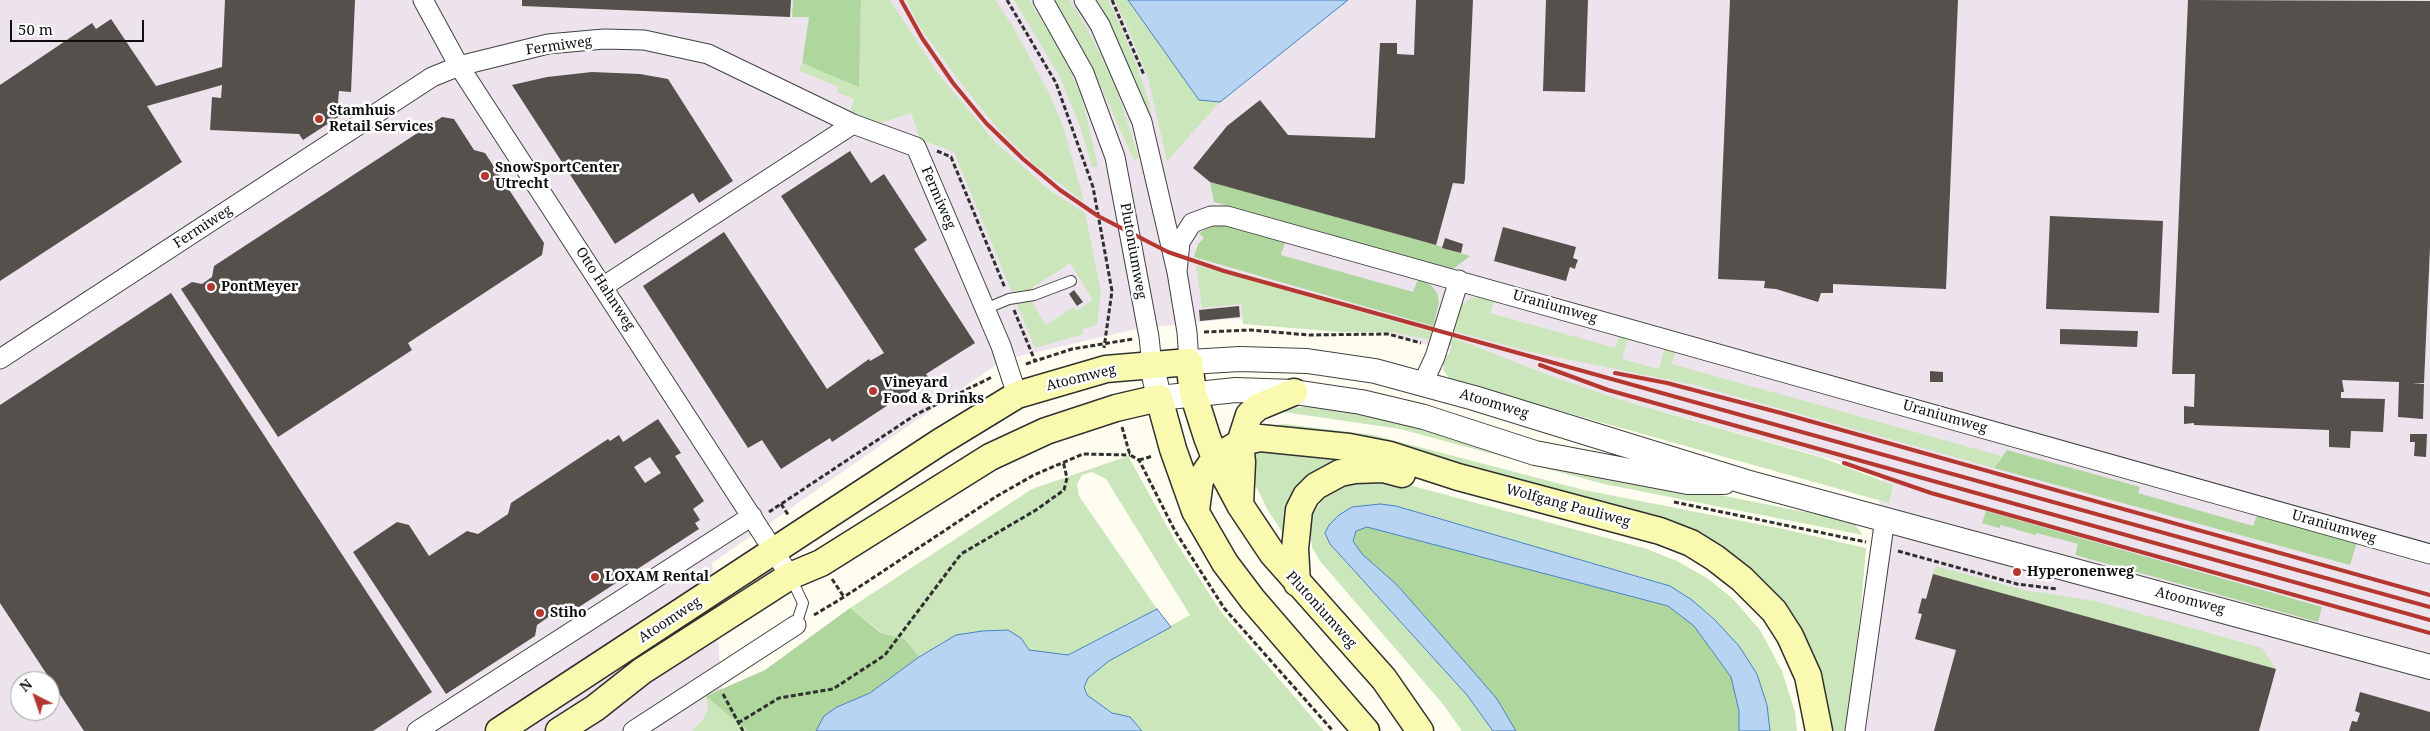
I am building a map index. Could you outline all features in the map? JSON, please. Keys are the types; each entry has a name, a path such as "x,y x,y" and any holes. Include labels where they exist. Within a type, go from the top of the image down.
{"main road":[{"name":"Atoomweg","path":"499,731 940,442 1017,395 1106,369 1189,362"},
{"name":"Plutoniumweg","path":"1189,362 1193,393 1215,458 1240,505 1272,553 1384,679 1420,731"},
{"path":"1240,505 1242,462 1240,443 1249,415 1258,407 1294,392"},
{"name":"Atoomweg","path":"559,731 594,708 642,670 790,576 821,563 990,456 1046,431 1116,408 1159,398"},
{"name":"Plutoniumweg","path":"1159,398 1173,449 1196,511 1225,563 1253,600 1366,731"},
{"name":"Wolfgang Pauliweg","path":"1215,458 1240,443 1260,438 1349,447 1390,456 1458,477 1660,531 1691,543 1742,579 1774,611 1790,636 1808,676 1819,731"},
{"path":"1196,511 1200,480 1215,458"},
{"name":"Wolfgang Pauliweg","path":"1297,583 1295,550 1298,510 1306,496 1316,486 1340,473 1355,470 1383,470 1400,473 1640,538 1705,566 1737,590 1762,617 1784,652 1804,707 1805,731"}],"street":[{"name":"Otto Hahnweg","path":"423,0 459,66 604,286 790,576"},
{"name":"Plutoniumweg","path":"1043,0 1084,73 1113,152 1159,398"},
{"name":"Plutoniumweg","path":"1084,0 1100,25 1142,122 1177,272 1187,332 1189,362"},
{"name":"Fermiweg","path":"0,359 432,77 459,66 548,44 604,40 644,40 708,54 853,124 916,147 1001,346 1017,395"},
{"path":"604,286 853,124"},
{"name":"Uraniumweg","path":"1177,272 1180,242 1192,223 1203,218 1228,216 2430,554"},
{"path":"1423,384 1435,357 1459,280"},
{"name":"Atoomweg","path":"1189,362 1240,359 1307,361 1375,371 1746,482 2430,666"},
{"name":"Atoomweg","path":"1159,398 1236,390 1294,392 1360,402 1424,417 1535,453 1616,470 1688,482 1746,482"},
{"path":"417,731 752,516"},
{"path":"1855,731 1885,518"},
{"path":"633,731 796,625"}],"lane":[{"path":"985,309 1009,299 1034,295 1071,281"},
{"path":"790,576 804,603 796,625"}],"path":[{"path":"1006,0 1056,83 1093,187 1112,291 1104,344"},
{"path":"796,625 844,597 997,496 1063,461 1083,454 1130,455"},
{"path":"738,723 779,698 833,689 884,655 961,554 1036,510 1064,490 1067,478 1063,461"},
{"path":"715,678 744,731"}],"shaded area":[{"path":"0,0 1128,0 1199,100 1220,102 1348,0 2430,0 2430,731 1853,731 1883,474 1388,334 1314,321 1228,319 1136,329 1003,360 712,563 724,714 732,731 0,731"}],"green space":[{"path":"793,0 861,0 859,87 802,63 809,17 792,17"},
{"path":"861,0 890,0 937,72 994,141 1049,190 1085,213 1101,292 1097,325 1082,329 1083,334 1035,348 1016,302 1033,300 1033,304 1046,325 1074,307 1076,311 1093,300 1070,263 1029,290 1012,292 954,152 920,139 911,113 880,123 850,111 854,99 837,92 839,87 799,71 802,63 859,86"},
{"path":"906,0 995,0 1012,25 1049,93 1064,129 1084,202 1036,166 999,130 957,78 920,27"},
{"path":"1014,0 1029,0 1066,60 1082,98 1098,166 1092,167 1081,129 1060,77"},
{"path":"1054,0 1070,0 1083,21 1114,81 1139,158 1134,160 1090,63"},
{"path":"1094,0 1108,0 1121,27 1149,102 1153,123 1150,124"},
{"path":"1114,0 1128,0 1199,100 1220,102 1167,161 1148,78 1125,21"},
{"path":"1210,182 1470,256 1453,269 1214,202"},
{"path":"1215,225 1226,225 1285,242 1281,255 1413,292 1418,279 1431,285 1437,293 1439,303 1433,326 1194,257 1198,244 1204,238 1199,233"},
{"path":"1196,265 1432,332 1429,340 1393,332 1341,332 1243,324 1241,304 1202,308"},
{"path":"1480,297 1494,301 1490,313 1615,348 1619,336 1628,338 1622,359 1659,369 1665,348 1675,351 1672,364 2001,456 1994,468 1695,385 1531,352 1453,331 1458,309 1471,298"},
{"path":"1451,337 1556,378 1618,399 1823,458 1893,485 1889,503 1450,380 1443,369 1444,356 1449,354 1452,346 1449,345"},
{"path":"1314,405 1403,421 1534,458 1853,522 1863,535 1604,484 1400,429 1277,411"},
{"path":"1285,424 1373,435 1584,490 1783,529 1866,548 1860,618 1845,731 1825,731 1822,701 1724,555 1254,427"},
{"path":"1246,446 1376,457 1335,462 1319,468 1307,477 1298,487 1287,539 1267,509 1254,482"},
{"path":"2007,450 2140,487 2138,493 2253,526 2258,513 2357,542 2350,565 1994,468"},
{"path":"1128,456 1174,539 1221,612 1324,731 1142,731 1130,717 1112,713 1087,695 1084,687 1088,678 1109,661 1190,615 1106,479 1092,472 1082,475 1077,484 1079,496 1157,609 1068,655 1029,650 1021,638 956,635 919,657 905,639 882,633 850,608 1032,489"},
{"path":"1365,479 1413,486 1644,548 1677,561 1707,578 1732,598 1760,630 1782,671 1795,712 1797,731 1770,731 1767,705 1715,620 1692,600 1670,586 1396,506 1366,505 1325,533 1330,544 1467,695 1493,731 1462,731 1442,703 1320,561 1312,547 1310,531 1312,516 1321,502 1333,489"},
{"path":"1986,511 2322,607 2318,622 2075,555 2078,544 2037,533 2035,535 2001,525 1999,528 1982,523"},
{"path":"1367,527 1668,606 1694,626 1731,677 1739,711 1739,731 1516,731 1497,699 1397,585 1362,554 1353,541 1356,531"},
{"path":"1936,566 2024,590 2095,601 2262,648 2276,669 1933,574"},
{"path":"850,608 881,633 905,639 919,657 870,693 837,707 824,716 816,731 748,731 706,696 765,670"},
{"path":"706,696 748,731 692,731 704,718 708,709"}],"water":[{"path":"1128,0 1348,0 1220,102 1199,100"},
{"path":"1380,504 1396,506 1670,586 1692,600 1715,620 1739,646 1757,674 1767,705 1770,731 1739,731 1739,711 1731,677 1694,626 1668,606 1367,527 1356,531 1353,541 1362,554 1397,585 1472,670 1497,699 1516,731 1493,731 1467,695 1330,544 1325,533 1329,525 1339,515 1352,507"},
{"path":"1157,609 1171,627 1109,661 1088,678 1084,687 1087,695 1112,713 1130,717 1142,731 816,731 824,716 837,707 870,693 919,657 956,635 1008,630 1021,638 1029,650 1068,655"}],"building":[{"path":"225,0 355,0 351,92 339,91 338,102 346,112 303,140 299,134 210,130 212,97 221,98 222,85 147,106 182,162 0,281 0,85 92,23 96,29 111,19 156,86 222,67"},
{"path":"522,0 791,0 790,17 522,6"},
{"path":"1416,0 1473,0 1465,179 1464,184 1453,183 1436,245 1210,182 1193,168 1227,126 1260,100 1288,135 1375,138 1380,43 1397,43 1397,54 1414,55"},
{"path":"1546,0 1588,0 1585,92 1543,91"},
{"path":"1730,0 1958,0 1946,289 1833,284 1833,293 1821,293 1818,302 1776,289 1764,288 1765,281 1718,279"},
{"path":"2188,0 2430,1 2430,247 2424,383 2412,383 2424,384 2423,419 2398,417 2399,382 2342,380 2344,392 2341,392 2341,398 2385,399 2383,432 2351,431 2350,448 2329,447 2329,430 2184,424 2184,406 2194,407 2195,374 2172,374"},
{"path":"592,72 640,74 668,79 733,181 699,203 693,193 615,244 512,85 547,77"},
{"path":"442,117 454,119 474,150 485,153 544,243 542,255 408,343 412,350 278,437 181,289 192,282 202,284 212,277 214,266"},
{"path":"850,151 871,183 884,174 927,240 914,249 975,343 926,374 929,378 832,442 830,438 781,469 762,440 748,448 643,286 724,232 827,389 869,359 870,361 884,353 781,196"},
{"path":"2050,216 2163,221 2159,313 2046,309"},
{"path":"1503,227 1576,247 1573,258 1578,260 1575,269 1570,267 1566,281 1494,261"},
{"path":"1445,238 1463,244 1461,253 1442,248"},
{"path":"1074,290 1083,302 1077,306 1069,294"},
{"path":"171,293 432,692 373,731 84,731 60,694 60,671 45,671 0,603 0,405"},
{"path":"1239,306 1240,317 1200,321 1199,310"},
{"path":"2060,329 2138,331 2137,347 2060,344"},
{"path":"1930,371 1943,372 1943,382 1930,382"},
{"path":"658,419 681,453 675,456 704,501 693,509 700,520 695,523 699,529 579,607 567,604 537,625 535,636 446,694 353,552 397,522 409,525 429,556 467,531 478,534 508,514 511,503 608,439 610,441 619,435 623,442","holes":["650,457 661,473 645,483 634,467"]},
{"path":"2410,434 2427,434 2426,457 2414,456 2415,442 2410,442"},
{"path":"1933,574 2276,669 2259,731 1934,731 1956,650 1915,639 1922,614 1918,613 1922,598 1926,599"},
{"path":"2360,692 2430,712 2430,731 2349,731 2352,721 2357,722 2360,713 2355,711"}],"railway":[{"path":"901,0 922,38 953,83 986,123 1023,159 1060,190 1098,216 1168,252 1224,271 2430,607"},
{"path":"1540,365 1608,390 2430,620"},
{"path":"1615,373 1667,383 1781,413 2430,595"},
{"path":"1844,463 1931,493 2430,633"}],"place":[{"name":"Stamhuis Retail Services","path":"319,119"},
{"name":"SnowSportCenter Utrecht","path":"485,176"},
{"name":"PontMeyer","path":"211,287"},
{"name":"Vineyard Food & Drinks","path":"873,391"},
{"name":"Hyperonenweg","path":"2017,572"},
{"name":"LOXAM Rental","path":"595,577"},
{"name":"Stiho","path":"540,613"}]}
